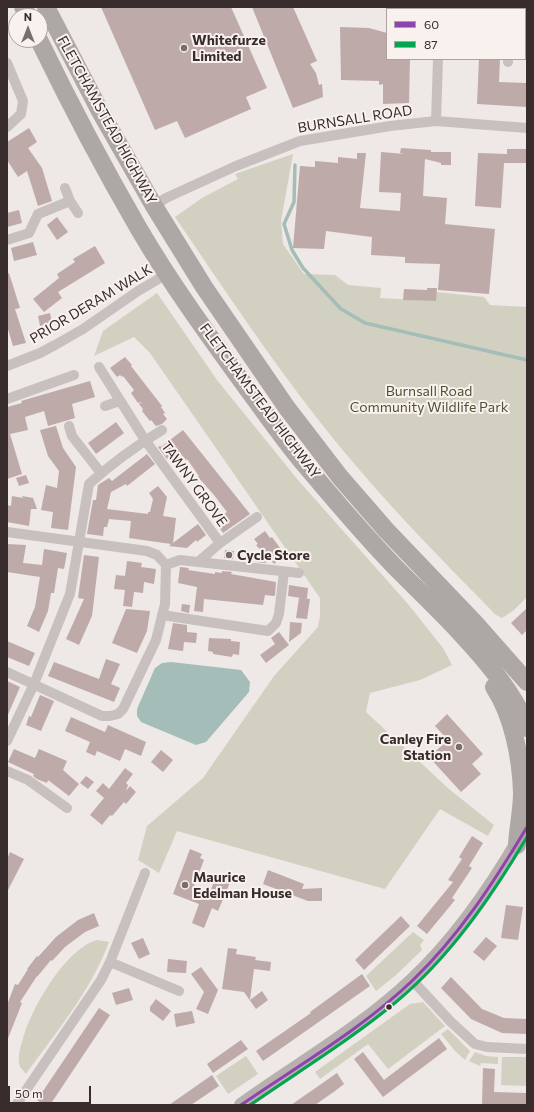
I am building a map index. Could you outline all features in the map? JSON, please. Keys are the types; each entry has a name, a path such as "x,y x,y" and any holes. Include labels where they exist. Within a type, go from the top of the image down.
{"highway":[{"name":"FLETCHAMSTEAD HIGHWAY","path":"46,7 101,113 154,206 204,286 287,408 340,477 386,530 474,622 527,682"},
{"name":"FLETCHAMSTEAD HIGHWAY","path":"43,48 68,101 140,230 167,274 222,354 300,458 357,526 482,655 506,688 520,711 527,728"},
{"path":"440,611 495,689 513,730 518,755 522,794 517,844"}],"street":[{"path":"436,121 438,60"},
{"path":"7,64 23,101 23,107 19,117 7,127"},
{"name":"BURNSALL ROAD","path":"154,206 166,198 236,166 300,141 390,126 436,121 527,128"},
{"path":"65,188 70,202 78,213"},
{"path":"7,240 29,233 38,214 70,202"},
{"name":"PRIOR DERAM WALK","path":"7,366 40,353 55,345 167,274"},
{"name":"TAWNY GROVE","path":"100,367 145,440 220,543"},
{"path":"7,399 69,379"},
{"path":"105,406 120,401"},
{"path":"69,426 72,436 101,473"},
{"name":"TAWNY GROVE","path":"7,741 34,684 70,594 89,484 101,473 145,440 162,430"},
{"name":"TAWNY GROVE","path":"198,562 220,543 256,517"},
{"path":"7,532 79,543 147,551 157,554 166,564 165,604 156,640 126,704 118,714 102,716 7,672"},
{"path":"166,564 180,560 299,573"},
{"path":"162,615 268,631 276,623 279,614 284,572"},
{"path":"7,771 28,780 68,808"},
{"path":"241,1105 371,1015 412,980 464,924 527,827"},
{"path":"16,1105 101,980 110,962 145,873"},
{"path":"110,962 179,992"},
{"path":"412,980 451,1022 475,1044 487,1047 527,1049"}],"green space":[{"name":"Burnsall Road Community Wildlife Park","path":"293,154 281,221 283,244 304,274 335,275 348,285 381,288 380,298 434,301 436,292 484,297 490,305 527,307 527,597 514,610 502,618 496,615 408,524 332,437 285,376 240,313 175,217 202,198 238,179 235,174"},
{"path":"157,293 217,380 298,480 408,604 443,648 452,665 420,680 370,693 366,712 449,789 494,825 488,836 440,809 385,889 177,831 159,873 138,860 147,826 203,778 274,676 318,627 320,616 320,598 150,353 134,337 94,356 103,331"},
{"path":"413,932 424,940 420,945 422,950 395,976 376,991 366,976"},
{"path":"97,940 109,942 93,977 72,1011 26,1074 20,1067 19,1057 20,1049 33,1012 41,997 62,967 73,955 85,946"},
{"path":"423,1002 445,1026 388,1069 368,1044 320,1079 315,1072 410,1004"},
{"path":"448,1029 470,1051 465,1060 455,1051 441,1034"},
{"path":"475,1052 486,1056 498,1057 498,1064 481,1063 480,1066 469,1061"},
{"path":"246,1056 258,1074 228,1094 216,1076"},
{"path":"502,1057 527,1057 527,1086 501,1085"}],"water":[{"path":"171,662 241,670 250,682 249,692 206,742 196,745 141,722 137,716 137,709 155,668 162,663"}],"building":[{"name":"Whitefurze Limited","path":"101,7 231,7 267,88 246,97 251,109 185,138 177,121 155,130"},
{"path":"252,7 293,7 317,61 310,64 316,73 319,85 322,84 323,97 293,108"},
{"path":"340,27 369,28 386,33 386,60 410,60 409,103 383,104 383,84 379,85 379,81 341,80"},
{"path":"479,60 500,60 499,82 527,83 527,107 477,104"},
{"path":"29,128 37,142 28,148 42,168 52,201 38,206 27,171 18,177 7,160 7,142"},
{"path":"401,148 431,150 431,152 451,152 451,165 441,165 441,163 425,159 423,196 447,198 445,224 495,229 489,294 438,290 440,264 405,263 405,257 371,255 372,237 326,231 324,249 293,248 300,166 315,167 315,161 338,163 338,157 357,159 357,153 366,153 360,208 400,211 401,193 379,192 381,152 405,154 400,153"},
{"path":"507,149 527,149 527,163 504,163 501,208 475,206 478,153 507,154"},
{"path":"19,210 22,223 7,227 7,213"},
{"path":"57,217 68,232 57,240 47,225"},
{"path":"33,242 37,255 14,261 11,248"},
{"path":"95,246 105,263 58,292 62,298 44,312 33,299 59,278 57,274 75,262 73,259"},
{"path":"9,273 20,308 15,309 26,343 13,346 7,326 7,274"},
{"path":"427,288 437,288 436,301 403,300 404,289 427,290"},
{"path":"50,313 52,323 40,326 38,316"},
{"path":"125,357 162,406 161,407 165,413 163,414 167,419 162,424 156,426 151,420 150,421 142,411 143,409 139,404 142,402 138,403 131,393 134,390 123,376 122,377 120,375 117,377 110,368"},
{"path":"90,381 95,397 72,404 75,418 48,426 44,411 25,417 28,430 10,434 22,474 7,479 7,407 22,403 21,401"},
{"path":"116,422 124,433 96,454 88,443"},
{"path":"56,426 63,448 76,467 68,530 51,528 53,512 41,510 46,485 57,488 59,471 48,456 40,430"},
{"path":"183,430 250,514 223,533 216,523 224,517 223,515 227,512 198,477 199,476 187,459 186,460 180,453 176,456 174,454 167,459 158,447 161,447"},
{"path":"147,454 155,464 127,486 126,484 111,492 107,509 148,514 148,512 150,512 153,499 149,493 158,486 167,497 163,516 176,518 173,543 198,524 206,535 197,542 196,540 187,548 169,546 171,544 129,538 131,521 109,519 107,527 104,527 103,536 87,534 93,500 96,500 98,485 109,478 112,481"},
{"path":"26,475 29,483 19,486 16,478"},
{"path":"12,496 33,498 37,509 31,509 29,526 7,522 7,505 11,506"},
{"path":"265,531 270,538 272,537 284,556 274,564 270,559 265,563 255,562 264,554 256,545 258,544 254,539"},
{"path":"7,544 26,545 23,563 42,565 44,549 67,553 64,569 58,568 54,593 51,593 48,611 39,632 27,626 35,607 40,577 7,572"},
{"name":"Cycle Store","path":"225,550 234,551 233,559 224,558"},
{"path":"84,555 99,557 92,616 79,645 66,639 84,599 78,598"},
{"path":"127,561 142,563 141,567 156,569 154,584 144,582 143,593 134,592 132,607 123,606 125,590 114,589 116,575 125,576"},
{"path":"180,567 189,568 188,570 215,574 215,572 222,573 222,571 232,572 231,574 276,582 275,595 265,595 263,605 204,599 203,612 194,611 197,587 178,583"},
{"path":"289,585 308,588 307,599 288,596"},
{"path":"299,598 310,599 307,619 296,618"},
{"path":"182,604 190,605 189,613 181,611"},
{"path":"527,608 527,630 522,635 511,623"},
{"path":"126,609 150,611 147,631 137,653 112,643"},
{"path":"290,622 302,623 301,633 289,642"},
{"path":"173,623 187,625 187,632 197,633 196,643 184,642 183,651 168,649"},
{"path":"279,632 289,645 266,663 260,655 275,644 271,638"},
{"path":"209,638 231,639 231,641 240,642 239,655 233,654 232,657 213,654 213,652 208,651"},
{"path":"7,641 35,653 29,666 7,657"},
{"path":"106,659 120,664 111,684 120,688 114,702 48,676 54,662 99,679"},
{"path":"7,681 20,687 7,717"},
{"path":"40,695 54,701 41,731 26,725"},
{"name":"Canley Fire Station","path":"447,714 483,754 472,764 481,774 461,792 429,757 448,740 435,726"},
{"path":"71,717 105,732 108,725 146,742 141,756 125,749 120,761 97,751 95,756 86,752 90,742 65,731"},
{"path":"14,749 35,758 39,749 67,761 63,770 79,784 69,796 48,780 47,783 37,779 33,776 34,774 8,762"},
{"path":"161,750 173,760 163,772 151,762"},
{"path":"125,768 133,774 126,783 128,785 126,791 130,786 136,792 126,804 124,802 102,825 90,815 104,798 96,791 103,783 109,789"},
{"path":"86,776 94,782 88,789 80,783"},
{"path":"472,836 483,843 469,866 472,868 452,898 455,900 427,934 417,926 453,882 448,880 462,859 459,857"},
{"name":"Maurice Edelman House","path":"190,849 202,854 200,858 204,860 192,891 208,897 217,874 231,880 218,911 212,908 204,928 192,923 199,904 173,894"},
{"path":"10,852 24,859 7,892 7,859"},
{"path":"268,870 304,884 302,889 322,888 322,901 308,901 263,884"},
{"path":"506,905 523,907 518,940 501,938"},
{"path":"94,913 99,926 85,932 65,947 37,976 20,1002 22,1003 7,1041 7,1005 15,984 18,985 27,969 37,956 38,957 56,937 78,920"},
{"path":"401,916 410,926 364,970 355,960"},
{"path":"486,937 497,946 484,961 473,952"},
{"path":"143,938 150,954 139,959 131,943"},
{"path":"228,948 237,949 236,954 256,957 255,960 271,962 270,971 254,969 250,1000 262,991 268,1000 256,1009 244,992 222,989"},
{"path":"168,959 187,961 186,973 167,972"},
{"path":"201,967 218,990 208,1014 196,1009 204,992 191,974"},
{"path":"362,974 370,986 263,1061 256,1051 311,1013 310,1012"},
{"path":"451,977 482,1009 504,1018 527,1019 527,1034 502,1033 471,1019 441,988"},
{"path":"129,988 133,1000 116,1005 112,993"},
{"path":"156,999 171,1011 163,1021 150,1011 150,1007"},
{"path":"99,1008 110,1015 50,1105 44,1105 37,1100"},
{"path":"192,1011 195,1023 176,1027 174,1014"},
{"path":"439,1038 447,1049 383,1097 354,1059 363,1052 384,1080"},
{"path":"241,1040 248,1049 213,1073 207,1064"},
{"path":"483,1068 495,1069 494,1092 527,1093 527,1105 482,1105"},
{"path":"337,1073 344,1084 315,1105 291,1105"},
{"path":"212,1075 219,1086 191,1105 169,1105"}],"waterway":[{"path":"295,165 294,202 284,224 292,250 303,268 341,309 365,323 527,360"}],"transit line":[{"name":"60","path":"241,1105 351,1031 373,1015 413,980 461,927 489,888 527,827"},
{"name":"87","path":"250,1105 379,1016 416,984 452,946 484,904 527,837"}],"place":[{"name":"Whitefurze Limited","path":"184,48"},
{"name":"Cycle Store","path":"229,555"},
{"name":"Canley Fire Station","path":"459,747"},
{"name":"Maurice Edelman House","path":"185,885"}]}
